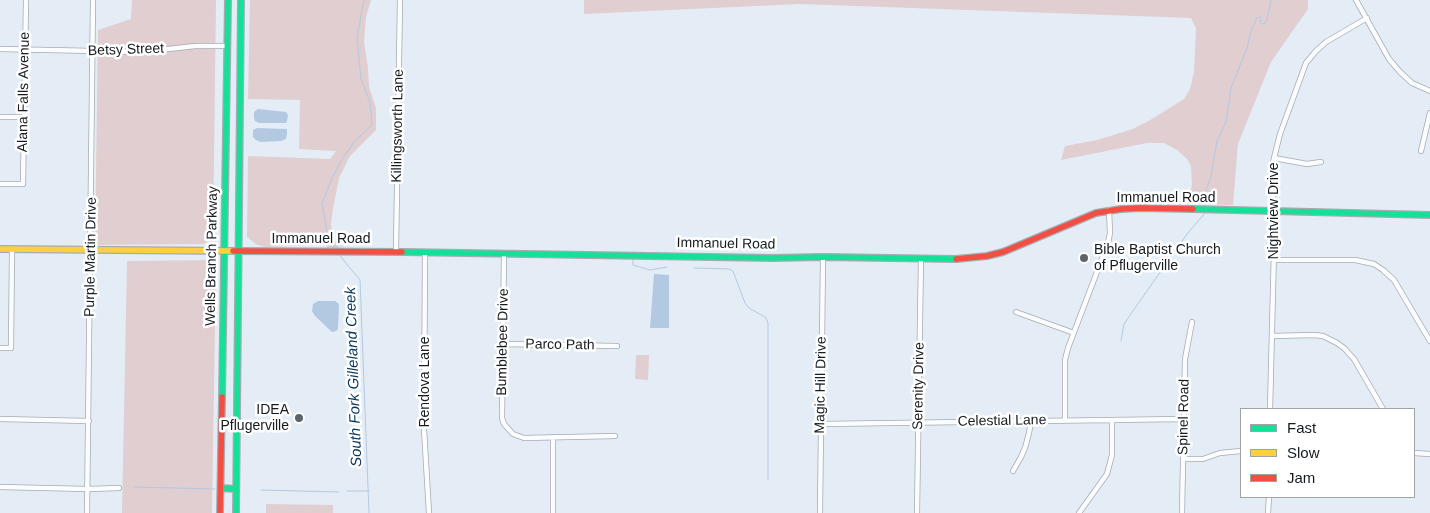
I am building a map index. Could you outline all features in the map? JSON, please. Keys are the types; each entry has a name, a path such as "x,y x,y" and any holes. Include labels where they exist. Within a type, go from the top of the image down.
{"street":[{"name":"Alana Falls Avenue","path":"0,184 23,184 26,0"},
{"name":"Purple Martin Drive","path":"88,513 93,0"},
{"name":"Wells Branch Parkway","path":"220,513 228,0"},
{"name":"Wells Branch Parkway","path":"236,513 241,0"},
{"name":"Killingsworth Lane","path":"396,251 400,0"},
{"path":"1356,0 1389,58 1400,72 1412,83 1430,91"},
{"name":"Nightview Drive","path":"1270,408 1275,211 1271,183 1274,158 1280,134 1306,63 1326,42 1367,18"},
{"name":"Betsy Street","path":"0,50 142,52 195,46 228,46"},
{"path":"1421,151 1430,113"},
{"path":"0,117 24,117"},
{"path":"1274,158 1307,164 1321,162"},
{"name":"Immanuel Road","path":"0,249 239,252 504,252 772,258 963,258 996,255 1084,216 1109,210 1140,208 1430,214"},
{"path":"1065,420 1065,360 1108,243 1110,233 1109,210"},
{"path":"0,348 11,348 12,249"},
{"name":"Rendova Lane","path":"425,252 424,429 429,513"},
{"name":"Bumblebee Drive","path":"504,252 502,418 508,430 518,437 553,437"},
{"name":"Magic Hill Drive","path":"820,513 823,257"},
{"name":"Serenity Drive","path":"917,513 921,258"},
{"path":"1274,260 1355,260 1374,264 1394,280 1430,341"},
{"path":"1016,312 1074,333"},
{"name":"Spinel Road","path":"1182,513 1185,359 1192,322"},
{"path":"1272,336 1314,335 1322,336 1337,343 1354,359 1382,408"},
{"name":"Parco Path","path":"503,344 617,346"},
{"path":"0,419 89,421"},
{"name":"Celestial Lane","path":"821,424 1184,419"},
{"path":"1079,513 1107,474 1112,455 1112,420"},
{"path":"1013,471 1022,457 1029,433 1030,421"},
{"path":"553,513 553,437 616,436"},
{"path":"1184,459 1203,459 1220,453 1240,451"},
{"path":"1415,453 1430,454"},
{"path":"0,487 119,488"},
{"path":"221,488 236,489"},
{"path":"1268,513 1269,498"}],"shaded area":[{"path":"132,0 216,0 213,236 204,244 95,245 98,30 131,19"},
{"path":"250,0 371,0 366,17 364,42 369,87 376,108 376,130 350,156 339,178 331,224 333,236 339,248 328,249 326,245 264,247 247,237 248,156 330,159 336,151 299,149 300,100 248,99"},
{"path":"584,0 1308,0 1308,9 1271,62 1238,144 1233,205 1195,204 1188,202 1192,185 1191,166 1187,159 1177,150 1164,143 1147,143 1061,160 1065,146 1097,140 1133,129 1184,99 1190,89 1194,72 1196,28 1191,18 800,4 584,14"},
{"path":"216,260 212,513 122,513 127,261"},
{"path":"636,355 649,355 648,380 635,379"},
{"path":"266,504 333,505 333,513 266,513"}],"water":[{"path":"258,109 286,112 288,115 287,121 286,123 259,123 254,118 254,112"},
{"path":"257,128 287,129 286,139 260,142 253,137 253,130"},
{"path":"654,274 669,275 669,328 650,328"},
{"path":"318,301 335,301 339,304 338,329 336,331 332,332 312,311 313,304"}],"waterway":[{"name":"South Fork Gilleland Creek","path":"337,251 328,237 322,203 341,161 355,141 372,125 370,102 361,79 357,37 364,0"},
{"path":"1205,206 1204,196 1211,176 1217,141 1226,122 1231,88 1247,48 1251,31 1257,18 1261,18 1260,22 1262,24 1267,20 1271,0"},
{"path":"1121,341 1124,324 1187,234 1205,213"},
{"name":"South Fork Gilleland Creek","path":"335,246 342,246"},
{"name":"South Fork Gilleland Creek","path":"339,254 360,280 369,513"},
{"path":"633,260 633,265 650,270 667,267"},
{"path":"694,268 729,269 733,271 745,303 749,308 767,320 768,479"},
{"path":"134,487 215,489"},
{"path":"261,490 339,492"},
{"path":"347,491 369,491"}],"traffic: fast":[{"path":"222,397 228,0"},
{"path":"236,513 241,0"},
{"path":"1193,209 1430,215"},
{"path":"402,252 956,259"},
{"path":"221,488 236,489"}],"traffic: slow":[{"path":"0,249 233,251"}],"traffic: jam":[{"path":"956,259 987,256 1003,252 1096,213 1140,208 1193,209"},
{"path":"233,251 402,252"},
{"path":"220,513 222,397"}],"place":[{"name":"Bible Baptist Church of Pflugerville","path":"1084,258"},
{"name":"IDEA Pflugerville","path":"299,418"}]}
